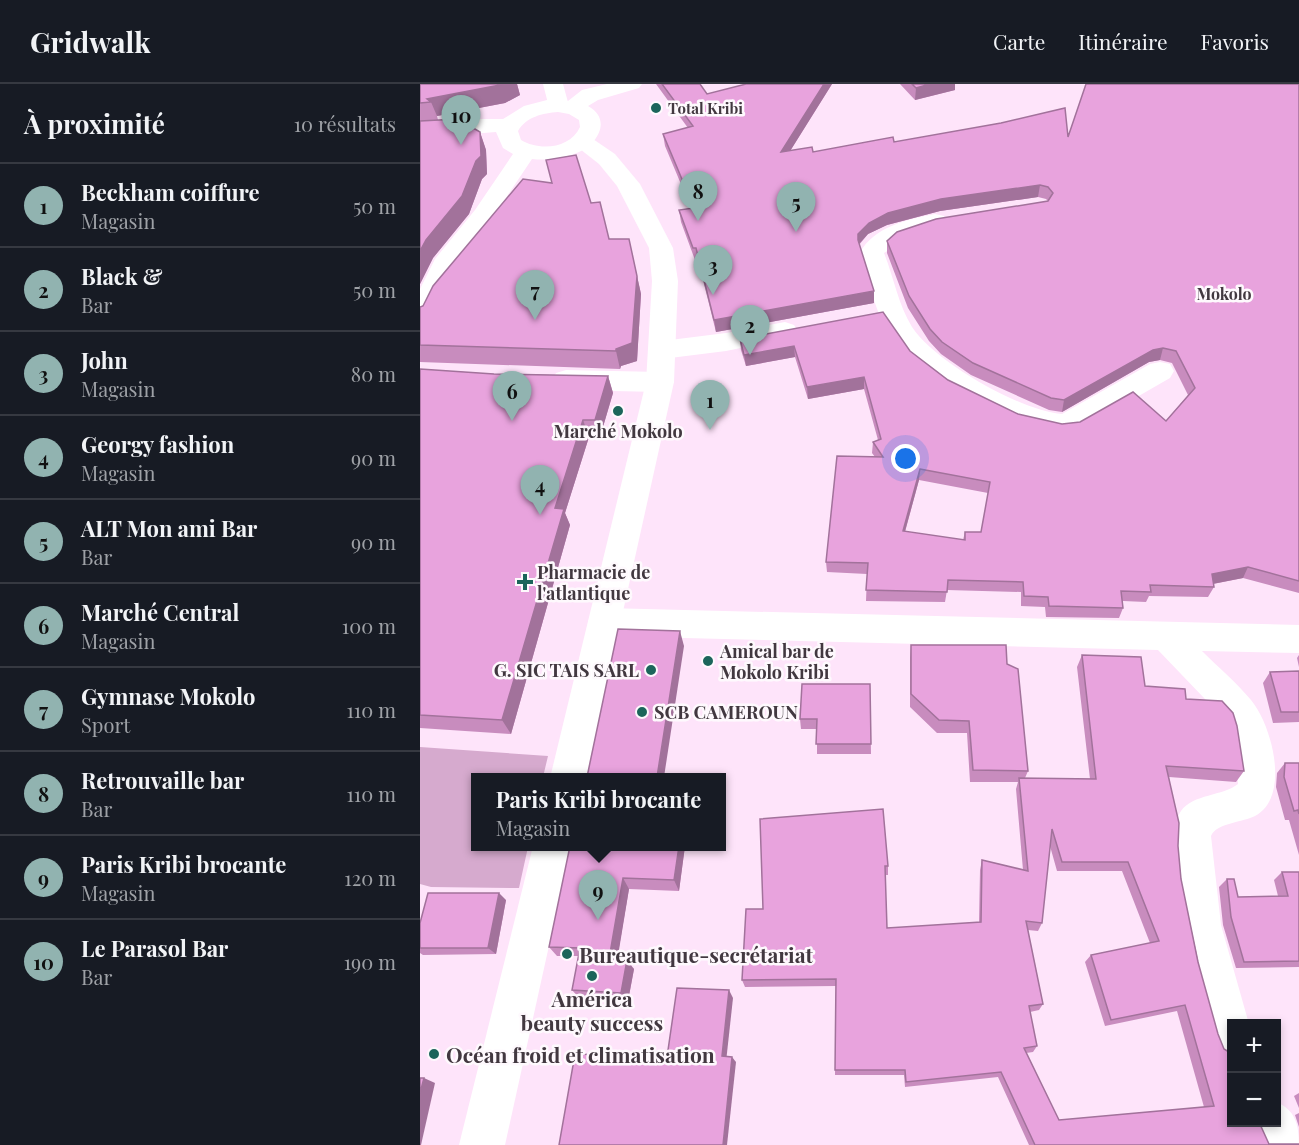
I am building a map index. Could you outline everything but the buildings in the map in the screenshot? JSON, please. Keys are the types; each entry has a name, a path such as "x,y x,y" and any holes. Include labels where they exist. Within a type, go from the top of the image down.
{"street":[{"path":"510,125 507,138 517,148 526,152 556,152 582,142 590,134 592,126 590,118 565,107 554,84"},
{"path":"420,131 479,125 510,125 530,111 565,107 590,95 632,84"},
{"path":"569,773 660,382 665,281 661,248 628,184 607,159 582,142"},
{"path":"420,317 447,259 483,216 526,152"},
{"path":"961,217 928,222 900,233 872,248 880,313 936,369 964,388 1043,423 1054,425 1066,424 1160,371"},
{"path":"662,350 726,342 804,327"},
{"path":"546,380 660,382"},
{"path":"605,622 1299,639"},
{"path":"1166,636 1246,721 1259,776 1257,793 1243,803 1203,816 1195,823 1192,836 1201,925 1227,1021"},
{"path":"482,1145 551,851"},
{"path":"1273,1127 1286,1145"}],"shaded area":[{"path":"420,747 548,756 544,773 471,773 471,851 527,851 519,888 431,887 420,884"}],"place":[{"name":"Total Kribi","path":"656,108"},
{"name":"Le Parasol Bar","path":"461,145"},
{"name":"Retrouvaille bar","path":"698,221"},
{"name":"ALT Mon ami Bar","path":"796,232"},
{"name":"John","path":"713,295"},
{"name":"Gymnase Mokolo","path":"535,320"},
{"name":"Black &","path":"750,355"},
{"name":"Marché Mokolo","path":"618,411"},
{"name":"Marché Central","path":"512,421"},
{"name":"Beckham coiffure","path":"710,430"},
{"name":"Georgy fashion","path":"540,515"},
{"name":"Pharmacie de l'atlantique","path":"525,582"},
{"name":"Amical bar de Mokolo Kribi","path":"708,661"},
{"name":"G. SIC TAIS SARL","path":"651,670"},
{"name":"SCB CAMEROUN","path":"642,712"},
{"name":"Paris Kribi brocante","path":"598,920"},
{"name":"Bureautique-secrétariat","path":"567,954"},
{"name":"América beauty success","path":"592,976"},
{"name":"Océan froid et climatisation","path":"434,1054"}],"district":[{"name":"Mokolo","path":"1224,293"}]}
